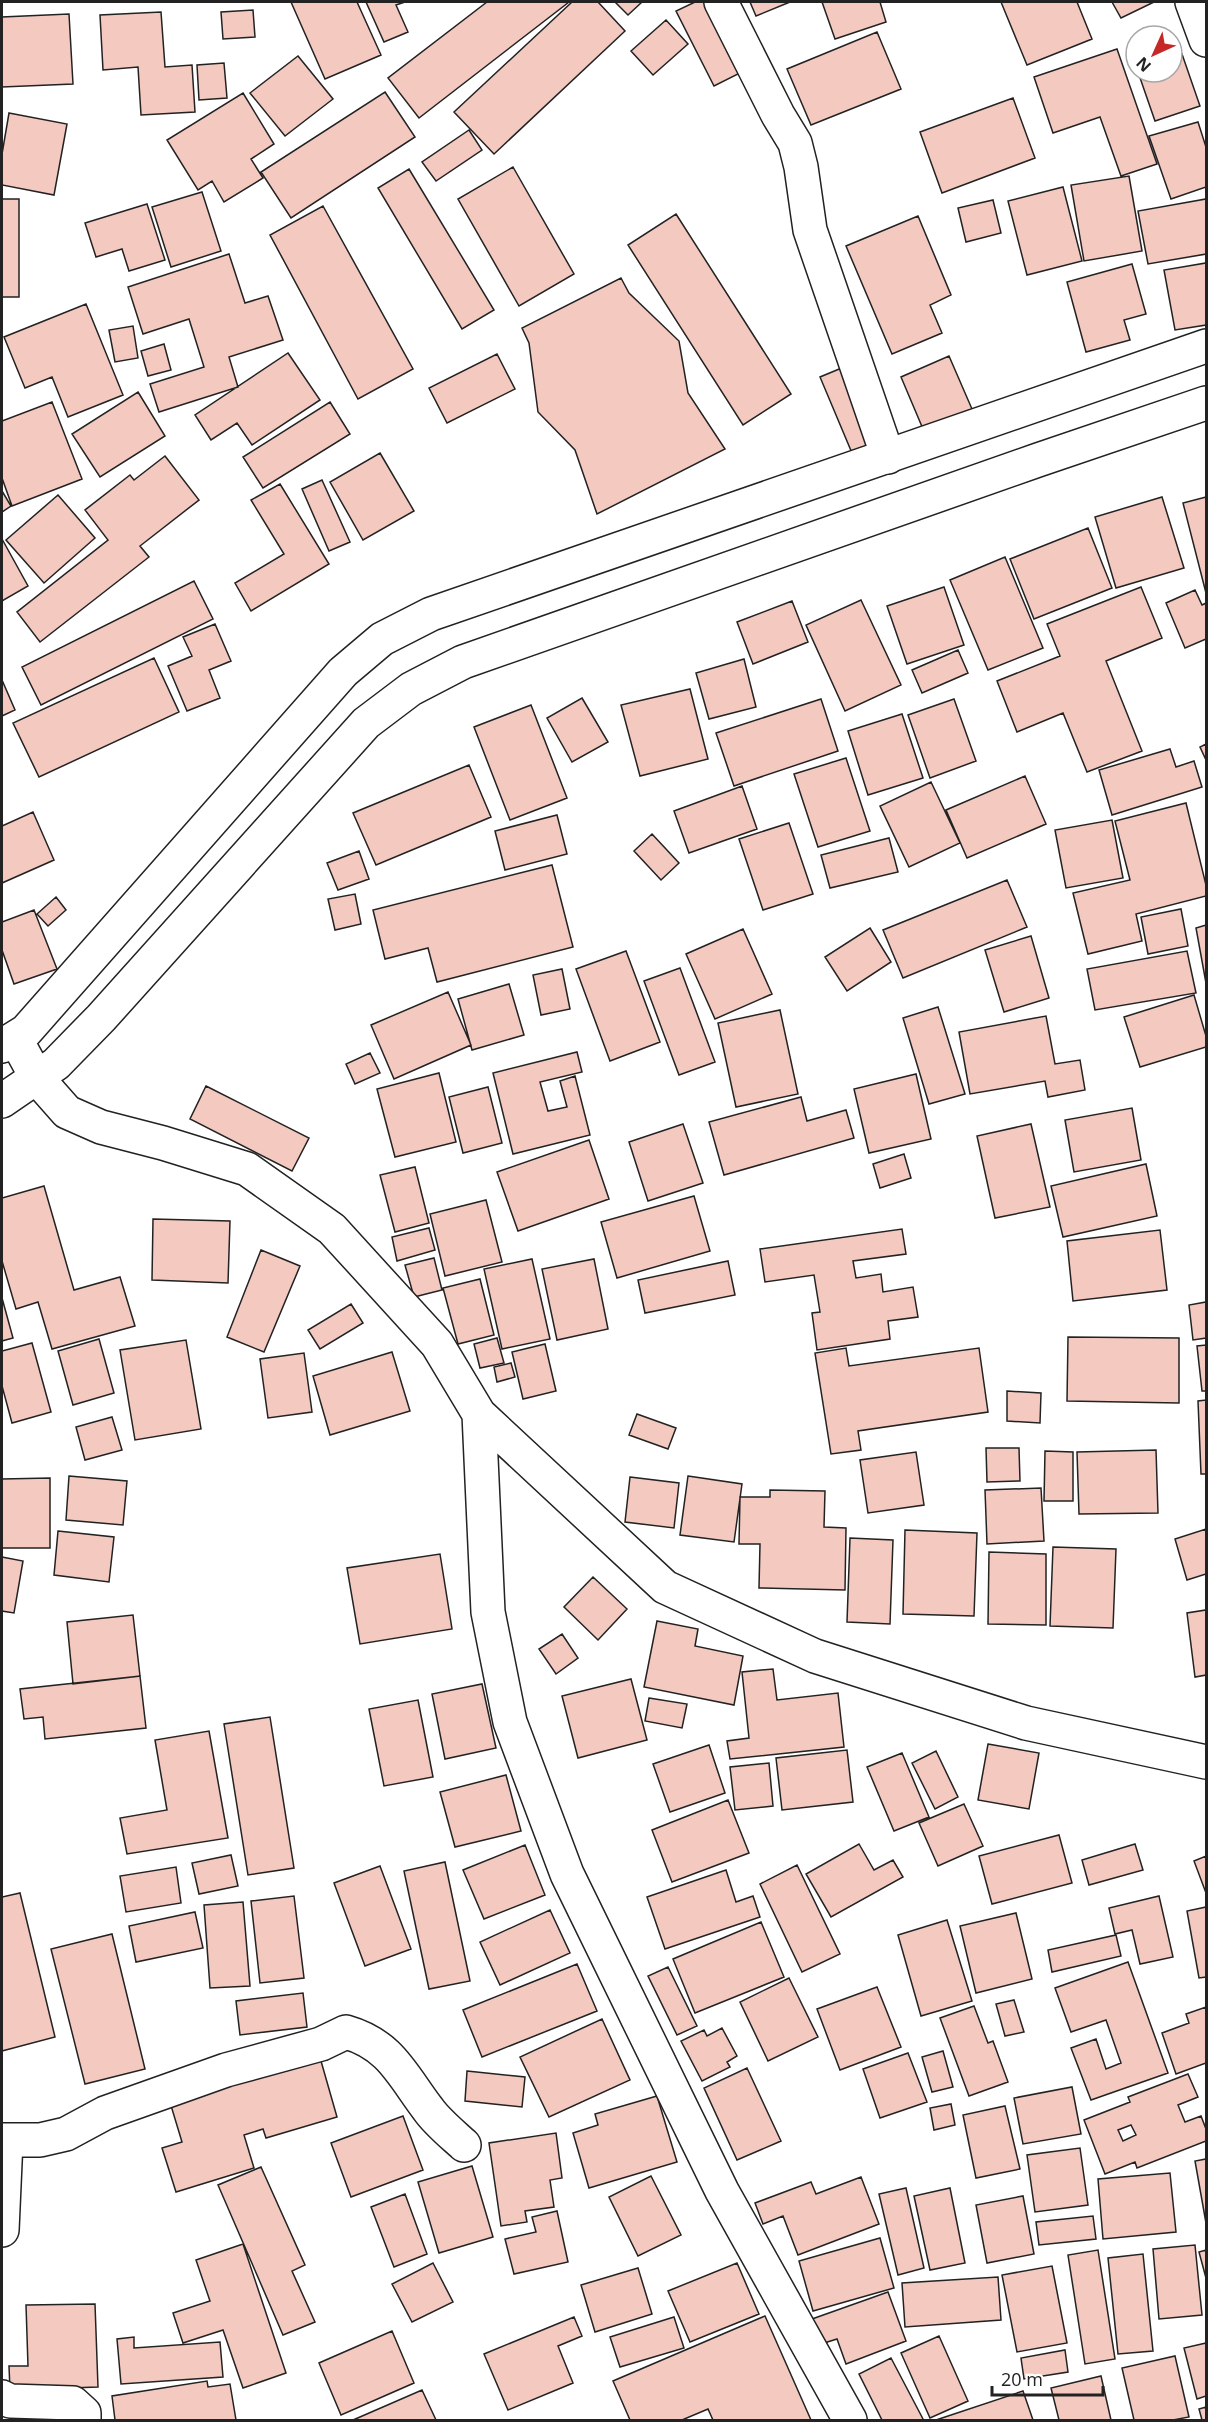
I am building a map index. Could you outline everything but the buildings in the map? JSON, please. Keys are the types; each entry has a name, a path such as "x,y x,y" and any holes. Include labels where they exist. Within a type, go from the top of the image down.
{"main road":[{"path":"721,2 778,115 795,143 801,166 810,230 888,456"},
{"path":"1192,2 1206,40"},
{"path":"1206,346 431,614 382,639 343,672 26,1031 8,1042 67,1112 101,1127 247,1169 332,1229 437,1344 479,1414 665,1587 826,1660 1026,1723 1206,1762"},
{"path":"2,1101 56,1064 101,1018 366,723 411,688 463,662 1206,403"},
{"path":"1021,411 1038,460"},
{"path":"479,1414 488,1612 510,1722 567,1874 722,2191 850,2421"},
{"path":"2,2230 4,2140 40,2140 66,2134 116,2109 226,2070 321,2044 346,2032 365,2037 396,2063 429,2111 464,2145"},
{"path":"2,2397 10,2401 73,2403 84,2413 84,2421"}]}
